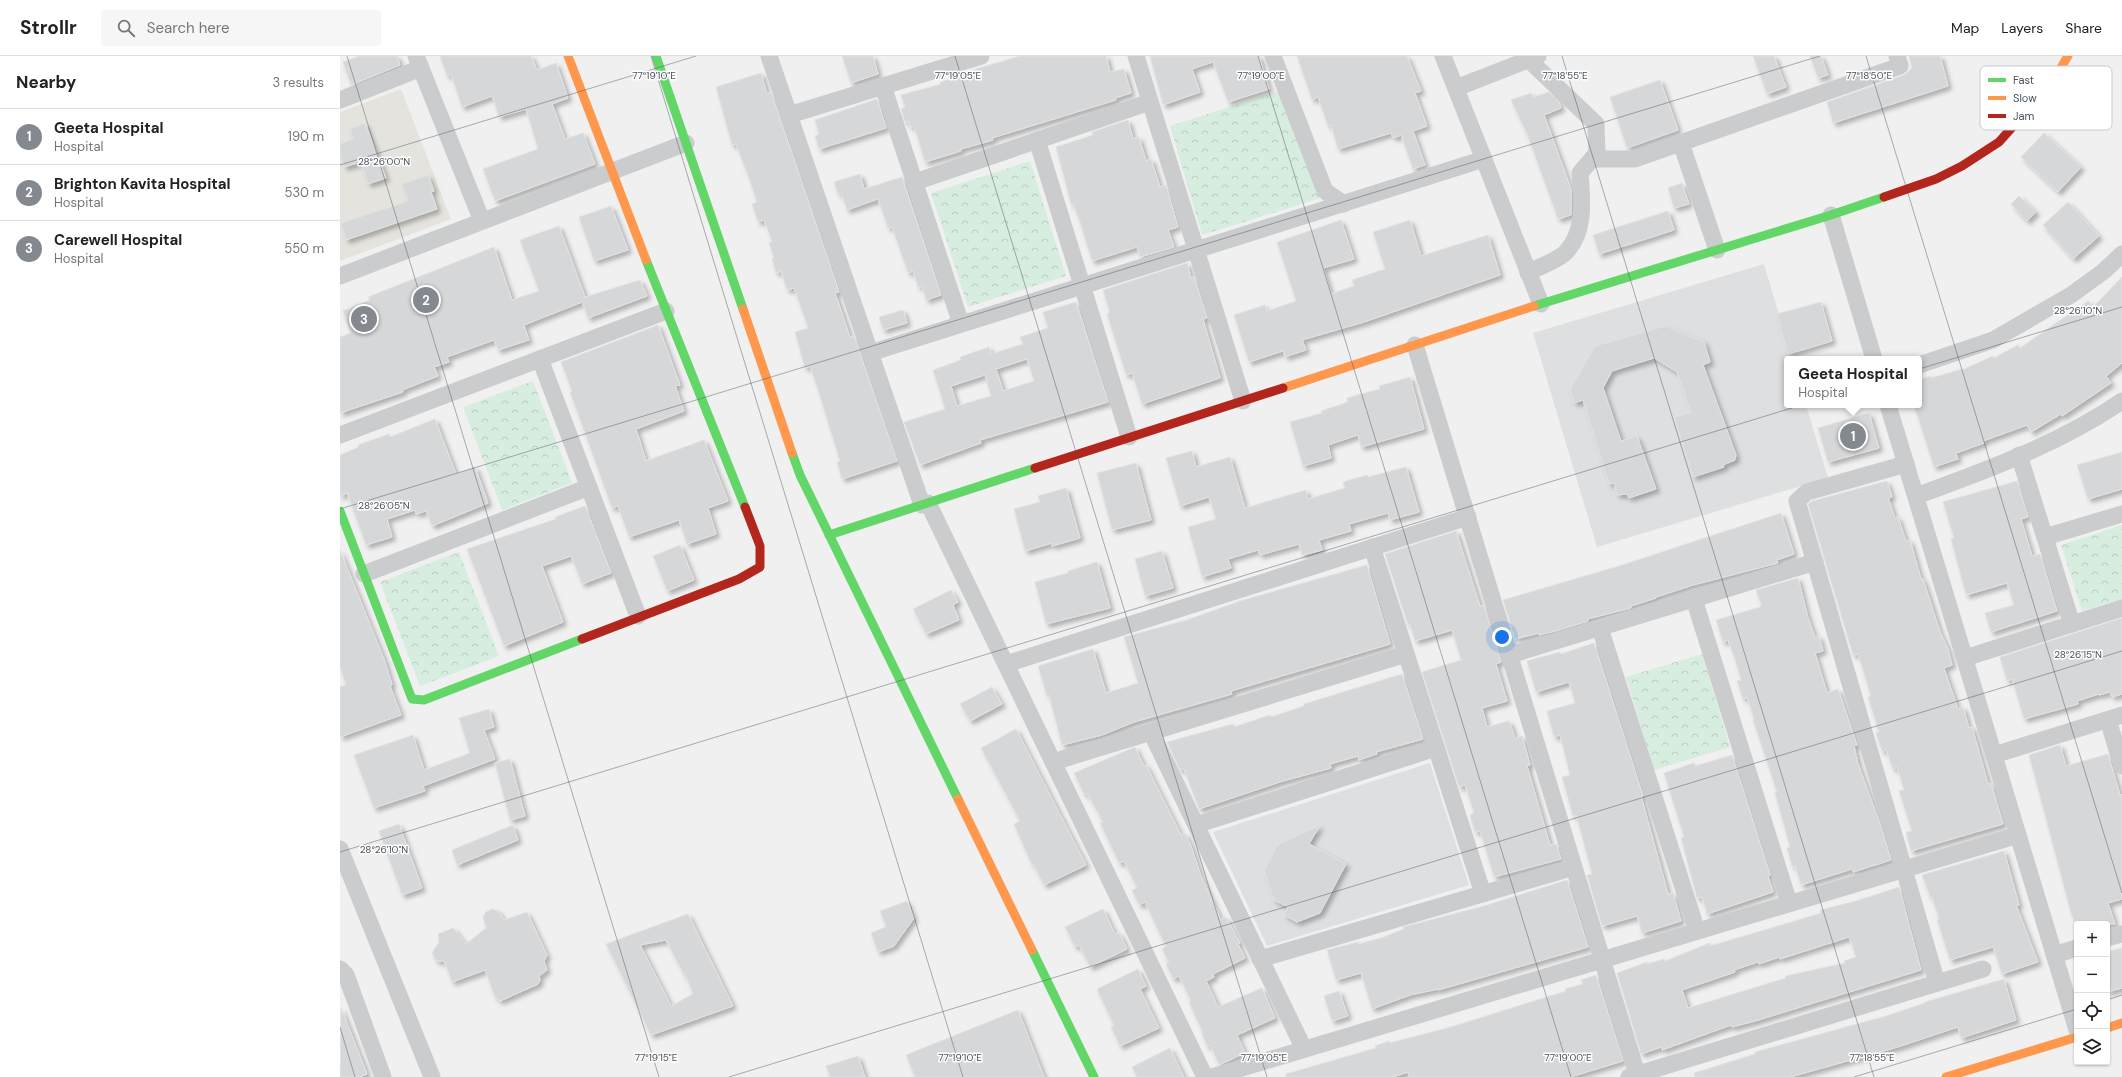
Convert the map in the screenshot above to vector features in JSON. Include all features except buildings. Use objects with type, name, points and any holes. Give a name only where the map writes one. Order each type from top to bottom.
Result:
[{"type":"street","points":[[340,511],[412,699],[417,700],[424,700],[638,616],[739,579],[760,567],[760,546],[611,172],[568,56]]},
{"type":"street","points":[[656,56],[800,475],[1094,1077]]},
{"type":"street","points":[[769,56],[870,353],[925,504],[1006,664],[1205,1077]]},
{"type":"street","points":[[789,115],[981,56]]},
{"type":"street","points":[[1136,56],[1243,401]]},
{"type":"street","points":[[1273,56],[1325,192],[1344,204]]},
{"type":"street","points":[[1443,56],[1541,304]]},
{"type":"street","points":[[1592,159],[1635,158],[1900,66],[1898,56]]},
{"type":"street","points":[[2062,66],[2068,56]]},
{"type":"street","points":[[1456,88],[1534,58],[1596,124],[1597,153],[1580,173],[1583,212],[1576,235],[1566,253],[1528,273]]},
{"type":"street","points":[[340,100],[418,62],[482,221]]},
{"type":"street","points":[[883,86],[961,324]]},
{"type":"street","points":[[915,182],[1150,102]]},
{"type":"street","points":[[829,535],[1541,304],[1831,215],[1936,179],[1962,166],[1999,142],[2010,130]]},
{"type":"street","points":[[1037,140],[1129,437]]},
{"type":"street","points":[[1681,142],[1717,250]]},
{"type":"street","points":[[340,276],[686,143]]},
{"type":"street","points":[[870,353],[1484,159]]},
{"type":"street","points":[[1831,215],[1873,356]]},
{"type":"street","points":[[1922,364],[1993,340],[2071,296],[2104,272],[2122,254]]},
{"type":"street","points":[[340,435],[666,311]]},
{"type":"street","points":[[1415,345],[1602,960],[1633,1076],[1983,969]]},
{"type":"street","points":[[540,359],[638,616]]},
{"type":"street","points":[[1916,496],[1975,474],[2092,422],[2122,401]]},
{"type":"street","points":[[1889,408],[2077,1029]]},
{"type":"street","points":[[2019,454],[2072,624]]},
{"type":"street","points":[[1906,464],[1807,492],[1797,502],[1937,983]]},
{"type":"street","points":[[364,574],[588,488]]},
{"type":"street","points":[[2045,537],[2122,514]]},
{"type":"street","points":[[1006,664],[1468,517]]},
{"type":"street","points":[[1372,547],[1483,894]]},
{"type":"street","points":[[1510,655],[1815,562]]},
{"type":"street","points":[[1694,599],[1789,903]]},
{"type":"street","points":[[1964,658],[2122,608]]},
{"type":"street","points":[[1600,628],[1697,931]]},
{"type":"street","points":[[1053,762],[1406,654]]},
{"type":"street","points":[[1994,756],[2115,717],[2122,766]]},
{"type":"street","points":[[1151,732],[1304,1049]]},
{"type":"street","points":[[1196,825],[1436,748]]},
{"type":"street","points":[[1212,1077],[2018,835]]},
{"type":"street","points":[[341,855],[432,1077]]},
{"type":"street","points":[[1260,959],[1574,867]]},
{"type":"street","points":[[2110,937],[2122,934]]},
{"type":"street","points":[[2054,955],[2074,949]]},
{"type":"street","points":[[340,969],[346,975],[383,1077]]},
{"type":"street","points":[[2110,1027],[2122,1023]]},
{"type":"street","points":[[1946,1077],[2074,1038]]},
{"type":"shaded area","points":[[401,89],[451,219],[340,261],[340,112]]},
{"type":"shaded area","points":[[1764,264],[1791,356],[1784,356],[1784,408],[1807,408],[1828,478],[1597,547],[1533,333]]},
{"type":"shaded area","points":[[1430,763],[1469,885],[1267,946],[1213,832]]},
{"type":"green space","points":[[1283,90],[1327,196],[1202,235],[1170,126]]},
{"type":"green space","points":[[1030,161],[1066,276],[968,307],[931,193]]},
{"type":"green space","points":[[533,381],[572,483],[502,510],[463,407]]},
{"type":"green space","points":[[2122,525],[2122,599],[2082,611],[2061,545]]},
{"type":"green space","points":[[459,552],[499,656],[420,686],[380,582]]},
{"type":"green space","points":[[1702,654],[1730,747],[1654,770],[1626,677]]},
{"type":"traffic: fast","points":[[656,56],[743,309]]},
{"type":"traffic: fast","points":[[1534,306],[1831,215],[1884,197]]},
{"type":"traffic: fast","points":[[646,260],[745,507]]},
{"type":"traffic: fast","points":[[792,453],[800,475],[958,799]]},
{"type":"traffic: fast","points":[[829,535],[1035,468]]},
{"type":"traffic: fast","points":[[340,511],[412,699],[424,700],[582,639]]},
{"type":"traffic: fast","points":[[1032,950],[1094,1077]]},
{"type":"traffic: slow","points":[[568,56],[646,260]]},
{"type":"traffic: slow","points":[[2062,66],[2068,56]]},
{"type":"traffic: slow","points":[[1283,388],[1534,306]]},
{"type":"traffic: slow","points":[[743,309],[792,453]]},
{"type":"traffic: slow","points":[[958,799],[1032,950]]},
{"type":"traffic: slow","points":[[2110,1027],[2122,1023]]},
{"type":"traffic: slow","points":[[1946,1077],[2074,1038]]},
{"type":"traffic: jam","points":[[1884,197],[1936,179],[1962,166],[1999,142],[2010,130]]},
{"type":"traffic: jam","points":[[1035,468],[1283,388]]},
{"type":"traffic: jam","points":[[582,639],[739,579],[760,567],[760,546],[745,507]]},
{"type":"place","name":"Brighton Kavita Hospital","points":[[426,300]]},
{"type":"place","name":"Carewell Hospital","points":[[364,319]]},
{"type":"place","name":"Geeta Hospital","points":[[1853,436]]}]
